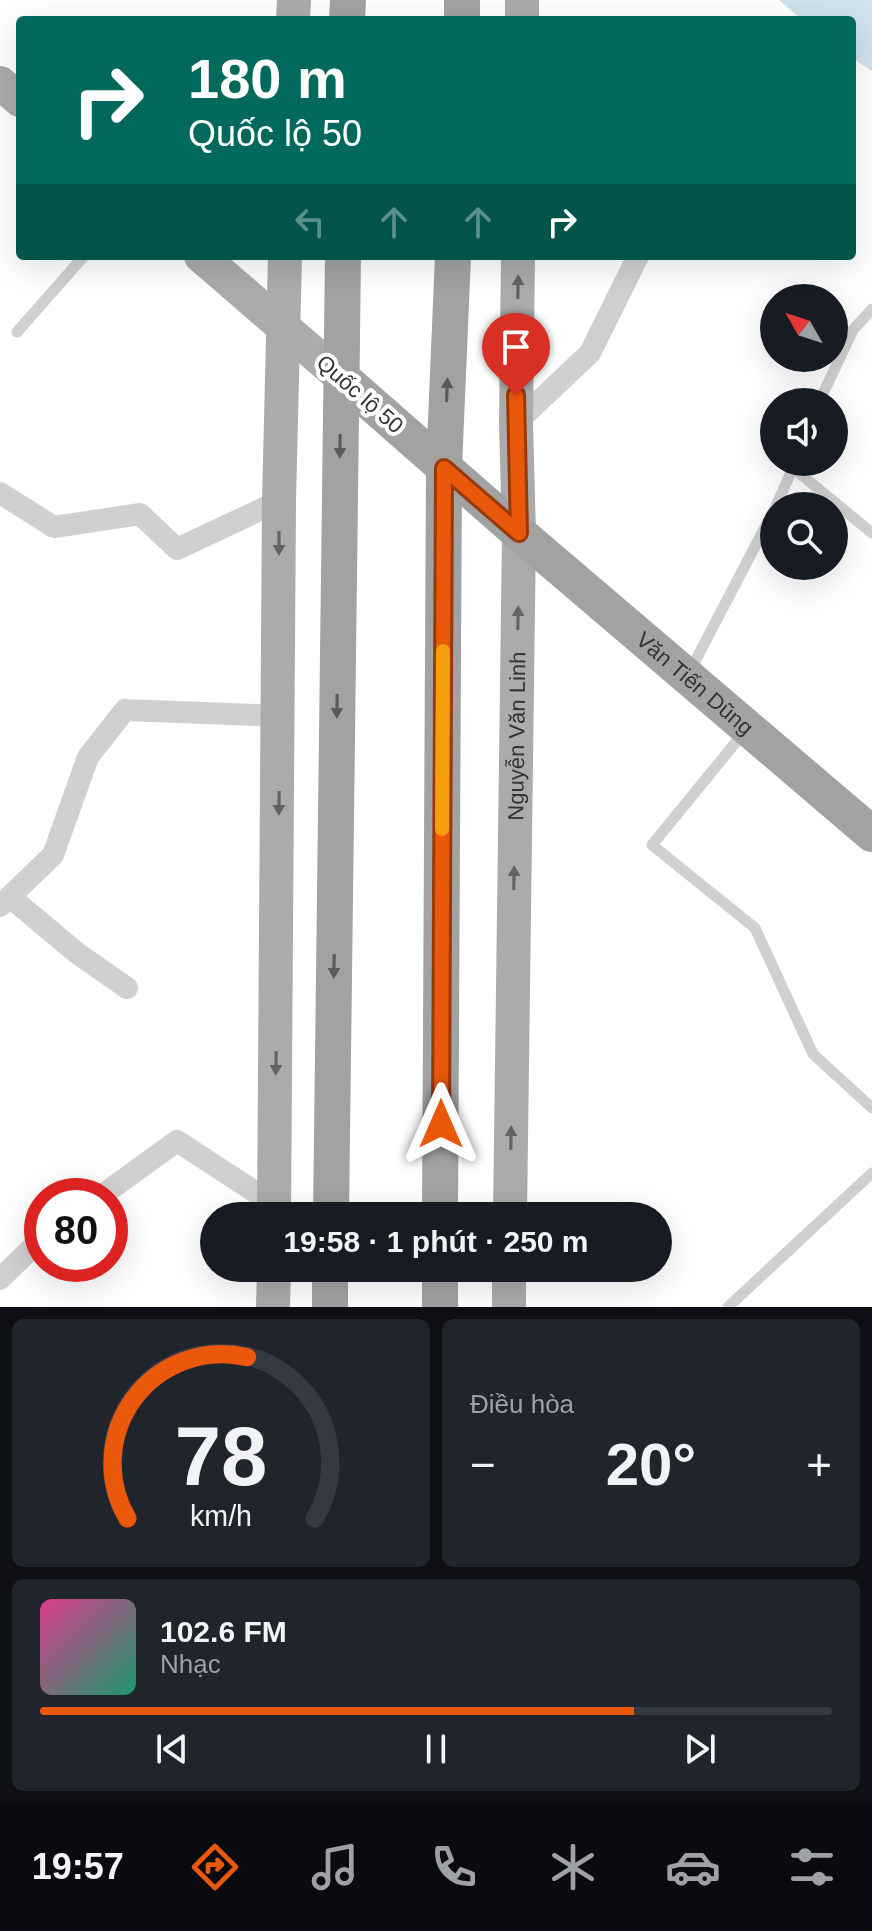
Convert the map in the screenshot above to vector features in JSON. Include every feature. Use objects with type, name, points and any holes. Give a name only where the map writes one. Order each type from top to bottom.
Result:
[{"type":"highway","points":[[331,1202],[343,260]]},
{"type":"highway","points":[[440,1202],[444,468],[453,260]]},
{"type":"highway","name":"Quốc lộ 50","points":[[341,377],[519,533]]},
{"type":"highway","name":"Văn Tiến Dũng","points":[[519,533],[872,834]]},
{"type":"highway","points":[[330,1282],[330,1307]]},
{"type":"highway","points":[[440,1282],[440,1307]]},
{"type":"main road","points":[[0,83],[16,97]]},
{"type":"main road","name":"Quốc lộ 50","points":[[206,260],[341,377]]},
{"type":"main road","points":[[274,1202],[280,716],[279,501],[285,260]]},
{"type":"main road","name":"Nguyễn Văn Linh","points":[[510,1202],[519,533],[516,423],[518,260]]},
{"type":"main road","points":[[273,1307],[274,1282]]},
{"type":"main road","points":[[509,1282],[509,1307]]},
{"type":"street","points":[[516,423],[590,353],[636,260]]},
{"type":"street","points":[[0,493],[54,527],[140,514],[177,549],[279,501]]},
{"type":"street","points":[[127,988],[5,901],[53,855],[88,757],[125,710],[280,716]]},
{"type":"street","points":[[126,1178],[177,1141],[263,1202]]},
{"type":"street","points":[[0,1279],[24,1256]]},
{"type":"lane","points":[[17,332],[80,260]]},
{"type":"lane","points":[[826,388],[853,330],[872,309]]},
{"type":"lane","points":[[807,476],[872,533]]},
{"type":"lane","points":[[687,677],[760,537]]},
{"type":"lane","points":[[748,728],[652,845],[755,928],[813,1054],[872,1108]]},
{"type":"lane","points":[[728,1307],[872,1173]]},
{"type":"water","points":[[779,0],[872,0],[872,71],[856,61],[856,16],[797,16]]},
{"type":"slow traffic","points":[[442,829],[443,651]]},
{"type":"route","points":[[441,1124],[444,468],[519,533],[516,395]]}]
